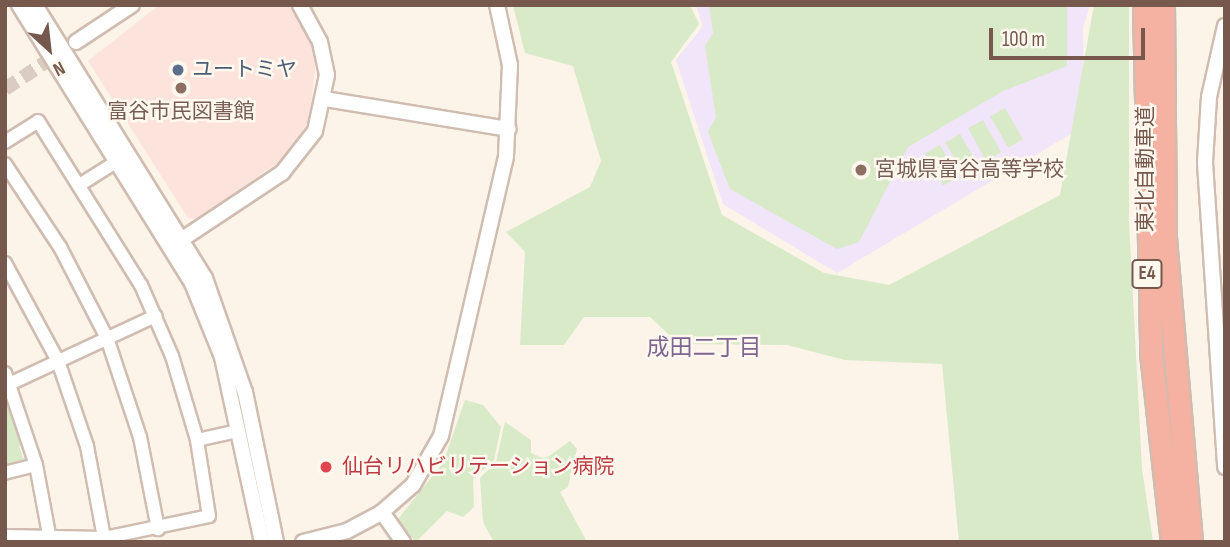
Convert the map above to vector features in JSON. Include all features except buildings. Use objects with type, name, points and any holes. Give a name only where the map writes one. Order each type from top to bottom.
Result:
[{"type":"highway","name":"東北自動車道","points":[[1144,5],[1151,353],[1172,542]]},
{"type":"highway","name":"東北自動車道","points":[[1163,5],[1164,238],[1184,489],[1193,542]]},
{"type":"street","points":[[19,5],[120,160],[208,318],[238,431],[262,542]]},
{"type":"street","points":[[35,5],[184,238],[236,362],[276,542]]},
{"type":"street","points":[[76,43],[132,5]]},
{"type":"street","points":[[184,238],[291,165],[315,131],[325,99],[324,58],[300,5]]},
{"type":"street","points":[[303,542],[347,531],[382,512],[413,485],[441,436],[509,129],[510,65],[497,5]]},
{"type":"street","points":[[1225,26],[1209,97],[1205,163],[1225,467]]},
{"type":"street","points":[[325,99],[509,129]]},
{"type":"street","points":[[5,142],[38,121],[81,184],[155,316],[197,440],[209,516],[158,529],[104,538],[50,540],[5,536]]},
{"type":"street","points":[[81,184],[120,160]]},
{"type":"street","points":[[5,164],[60,247],[107,338],[140,437],[158,529]]},
{"type":"street","points":[[5,263],[58,361],[87,446],[104,538]]},
{"type":"street","points":[[50,540],[36,465],[7,381],[58,361],[155,316]]},
{"type":"street","points":[[197,440],[238,431]]},
{"type":"street","points":[[5,473],[36,465]]},
{"type":"street","points":[[382,512],[403,542]]},
{"type":"shaded area","points":[[159,5],[290,5],[310,36],[316,62],[309,120],[286,157],[196,219],[188,218],[88,61]]},
{"type":"shaded area","name":"宮城県富谷高等学校","points":[[696,5],[1090,5],[1083,28],[1084,126],[837,273],[723,204],[676,60],[703,26]]},
{"type":"green space","points":[[513,5],[690,5],[699,24],[671,62],[722,215],[824,273],[889,285],[1060,195],[1094,5],[1129,5],[1129,222],[1142,469],[1153,542],[959,542],[942,364],[845,360],[787,345],[679,344],[650,317],[584,317],[564,345],[520,345],[525,252],[506,232],[590,187],[601,161],[573,66],[525,53]]},
{"type":"green space","name":"宮城県富谷高等学校","points":[[709,5],[1067,5],[1067,66],[1003,91],[908,147],[859,242],[837,249],[730,189],[708,132],[716,117],[705,46],[713,33]]},
{"type":"green space","points":[[1005,108],[1023,139],[1008,148],[990,116]]},
{"type":"green space","points":[[983,120],[1001,152],[986,161],[968,128]]},
{"type":"green space","points":[[960,134],[978,165],[963,174],[945,142]]},
{"type":"green space","points":[[940,145],[958,177],[943,186],[925,153]]},
{"type":"green space","points":[[5,397],[25,444],[19,446],[23,458],[29,457],[5,468]]},
{"type":"green space","points":[[465,400],[483,405],[501,427],[494,460],[473,479],[474,507],[463,517],[447,511],[416,542],[398,519],[443,463]]},
{"type":"green space","points":[[505,422],[531,440],[531,453],[545,459],[570,441],[577,449],[568,487],[560,492],[587,542],[494,542],[483,522],[480,478],[496,462]]},
{"type":"tunnel","points":[[5,89],[76,42]]},
{"type":"place","name":"ユートミヤ","points":[[178,70]]},
{"type":"place","name":"富谷市民図書館","points":[[181,88]]},
{"type":"place","name":"宮城県富谷高等学校","points":[[861,170]]},
{"type":"place","name":"仙台リハビリテーション病院","points":[[326,467]]},
{"type":"district","name":"成田二丁目","points":[[704,348]]}]
